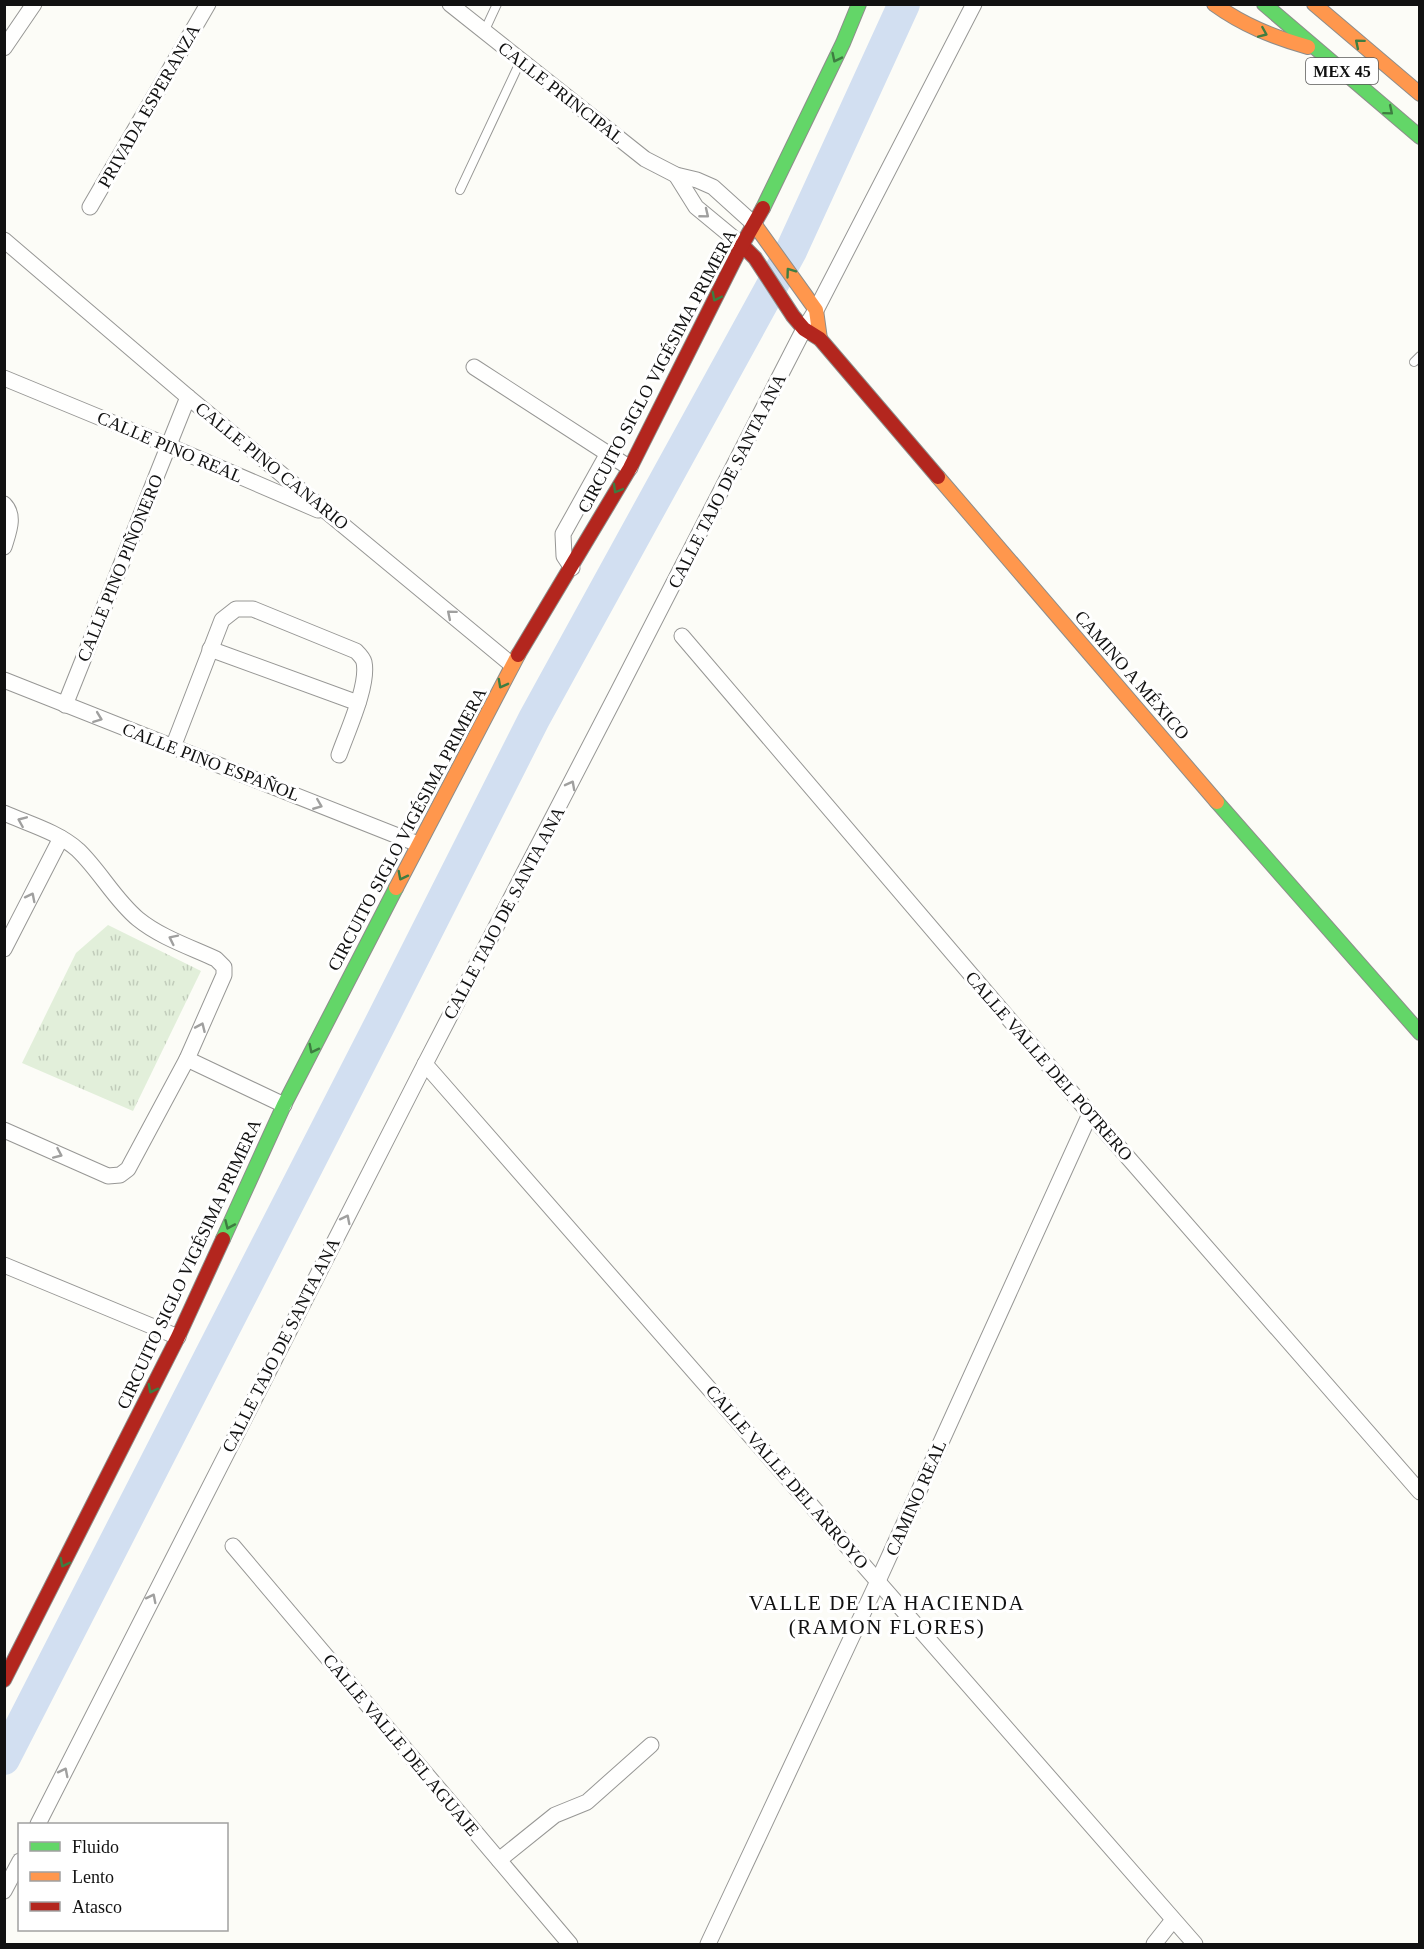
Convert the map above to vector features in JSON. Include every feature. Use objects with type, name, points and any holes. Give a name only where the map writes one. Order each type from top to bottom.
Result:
[{"type":"main road","name":"CIRCUITO SIGLO VIGÉSIMA PRIMERA","points":[[4,1680],[178,1337],[284,1105],[512,665],[630,468],[742,245],[755,225],[843,43],[859,4]]},
{"type":"main road","points":[[1214,4],[1233,18],[1264,35],[1317,50]]},
{"type":"main road","name":"MEX 45","points":[[1264,4],[1419,137]]},
{"type":"main road","name":"MEX 45","points":[[1314,4],[1419,94]]},
{"type":"main road","name":"CALLE PRINCIPAL","points":[[755,225],[814,306]]},
{"type":"main road","name":"CAMINO A MÉXICO","points":[[742,245],[755,258],[804,329],[820,339],[1268,861],[1419,1033]]},
{"type":"main road","points":[[814,306],[820,339]]},
{"type":"street","points":[[6,41],[34,4]]},
{"type":"street","name":"PRIVADA ESPERANZA","points":[[90,207],[208,4]]},
{"type":"street","name":"CALLE PRINCIPAL","points":[[450,4],[645,159],[676,175],[713,187],[755,225]]},
{"type":"street","name":"CALLE TAJO DE SANTA ANA","points":[[39,1823],[198,1506],[655,622],[814,306],[974,4]]},
{"type":"street","points":[[676,175],[696,207],[742,245]]},
{"type":"street","name":"CALLE PINO CANARIO","points":[[4,240],[188,397],[512,665]]},
{"type":"street","points":[[4,252],[34,265]]},
{"type":"street","points":[[474,367],[630,468]]},
{"type":"street","name":"CALLE PINO REAL","points":[[4,378],[334,517]]},
{"type":"street","name":"CALLE PINO PIÑONERO","points":[[65,705],[188,397]]},
{"type":"street","points":[[572,567],[564,556],[563,534],[608,455]]},
{"type":"street","points":[[4,504],[10,513],[11,520],[4,547]]},
{"type":"street","points":[[173,747],[222,620],[236,609],[253,609],[356,651],[364,661],[364,678],[358,703],[339,755]]},
{"type":"street","name":"CALLE VALLE DEL POTRERO","points":[[682,636],[1090,1114],[1419,1492]]},
{"type":"street","points":[[210,649],[358,703]]},
{"type":"street","name":"CALLE PINO ESPAÑOL","points":[[4,680],[418,844]]},
{"type":"street","points":[[4,813],[62,838],[78,851],[139,920],[216,959],[224,967],[224,975],[186,1059],[128,1169],[120,1174],[108,1176],[4,1130]]},
{"type":"street","points":[[4,949],[62,838]]},
{"type":"street","points":[[186,1059],[284,1105]]},
{"type":"street","name":"CALLE VALLE DEL ARROYO","points":[[425,1064],[1195,1944]]},
{"type":"street","name":"CAMINO REAL","points":[[708,1944],[878,1581],[1090,1114]]},
{"type":"street","points":[[4,1265],[178,1337]]},
{"type":"street","name":"CALLE VALLE DEL AGUAJE","points":[[233,1546],[570,1944]]},
{"type":"street","points":[[499,1860],[555,1815],[587,1802],[651,1745]]},
{"type":"street","points":[[4,1891],[18,1865]]},
{"type":"street","points":[[1154,1944],[1173,1920]]},
{"type":"lane","points":[[484,32],[497,4]]},
{"type":"lane","points":[[460,190],[521,60]]},
{"type":"green space","points":[[108,925],[201,971],[133,1111],[22,1063],[76,953]]},
{"type":"waterway","points":[[4,1759],[534,719],[791,251],[904,4]]},
{"type":"traffic: fast","points":[[763,208],[843,43],[859,4]]},
{"type":"traffic: fast","points":[[1264,4],[1420,137]]},
{"type":"traffic: fast","points":[[1217,802],[1420,1033]]},
{"type":"traffic: fast","points":[[223,1239],[284,1105],[396,888]]},
{"type":"traffic: slow","points":[[1214,4],[1259,30],[1308,47]]},
{"type":"traffic: slow","points":[[1314,4],[1420,94]]},
{"type":"traffic: slow","points":[[755,225],[816,310],[820,339]]},
{"type":"traffic: slow","points":[[938,477],[1217,802]]},
{"type":"traffic: slow","points":[[396,888],[518,655]]},
{"type":"traffic: jam","points":[[518,655],[630,468],[742,245],[763,208]]},
{"type":"traffic: jam","points":[[742,245],[755,258],[793,316],[804,329],[820,339],[938,477]]},
{"type":"traffic: jam","points":[[4,1680],[178,1337],[223,1239]]},
{"type":"district","name":"VALLE DE LA HACIENDA (RAMON FLORES)","points":[[887,1615]]}]
